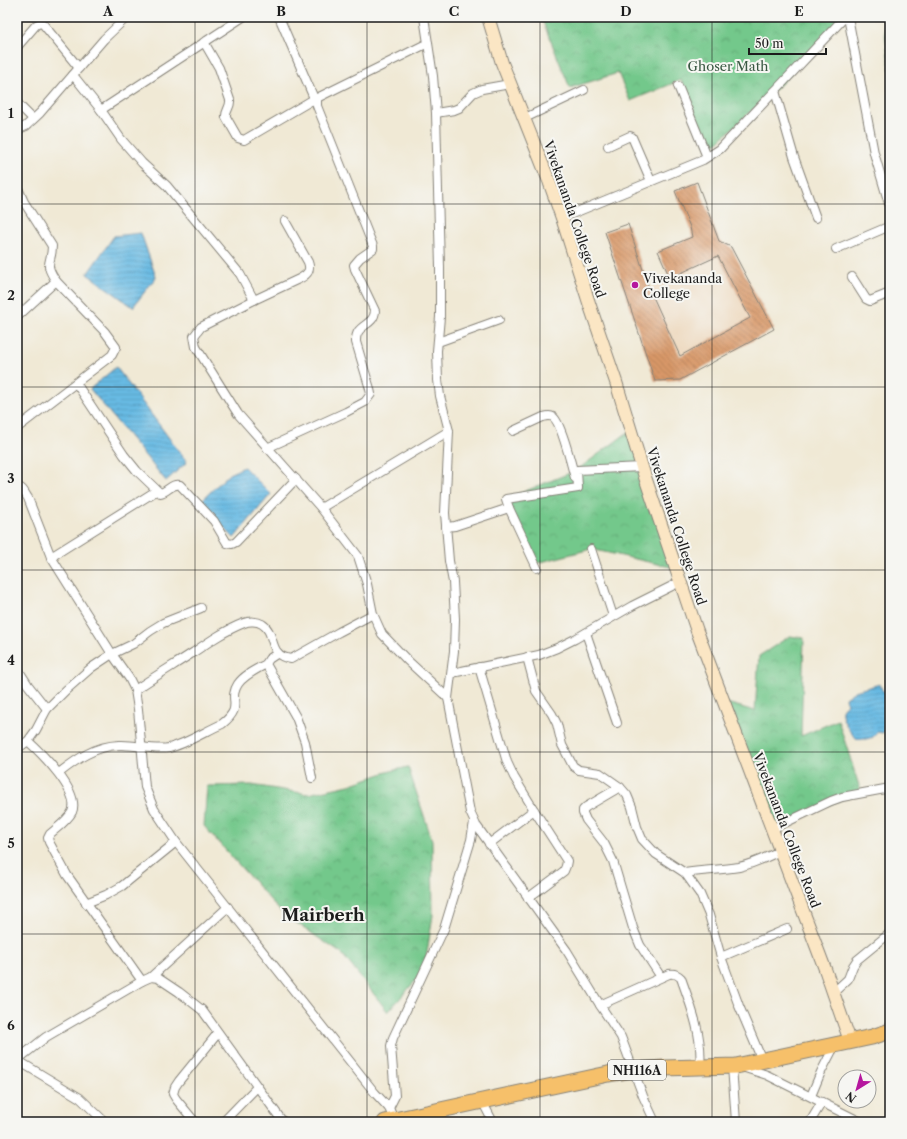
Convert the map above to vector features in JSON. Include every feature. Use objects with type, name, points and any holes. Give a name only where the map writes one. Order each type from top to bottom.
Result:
[{"type":"highway","name":"NH116A","points":[[389,1117],[482,1101],[634,1070],[734,1066],[872,1037],[890,1031]]},
{"type":"street","points":[[17,130],[26,126],[33,119],[104,40],[127,17]]},
{"type":"street","points":[[101,110],[243,17]]},
{"type":"street","points":[[268,448],[365,402],[371,394],[355,336],[358,330],[375,316],[375,311],[354,265],[360,258],[373,249],[373,246],[279,17]]},
{"type":"street","points":[[424,17],[433,76],[436,113],[440,267],[438,380],[440,396],[449,431],[446,527],[449,562],[453,582],[454,651],[448,698],[470,812],[474,822],[489,844],[567,951],[600,1005],[622,1037],[643,1096],[655,1122]]},
{"type":"street","name":"Vivekananda College Road","points":[[488,17],[502,63],[525,118],[562,218],[616,382],[642,467],[697,631],[834,992],[850,1041]]},
{"type":"street","points":[[562,218],[707,158],[720,149],[845,17]]},
{"type":"street","points":[[848,17],[874,153],[890,207]]},
{"type":"street","points":[[17,47],[36,25],[40,23],[43,24],[79,68]]},
{"type":"street","points":[[204,42],[219,68],[230,100],[226,117],[238,138],[244,140],[315,102],[320,96],[428,43]]},
{"type":"street","points":[[72,75],[101,110],[121,139],[142,163],[167,186],[240,274],[254,300]]},
{"type":"street","points":[[436,113],[459,108],[473,92],[510,84]]},
{"type":"street","points":[[678,86],[707,158]]},
{"type":"street","points":[[525,118],[584,90]]},
{"type":"street","points":[[775,91],[794,157],[816,218]]},
{"type":"street","points":[[17,103],[33,119]]},
{"type":"street","points":[[608,146],[630,136],[632,137],[651,181]]},
{"type":"street","points":[[17,186],[24,202],[52,246],[48,266],[51,274],[105,332],[116,347],[112,355],[17,428]]},
{"type":"street","points":[[285,221],[308,262],[310,267],[307,275],[201,327],[194,336],[196,346],[223,392],[238,414],[321,508],[358,556],[367,584],[373,614],[382,634],[407,660],[448,698]]},
{"type":"street","points":[[836,249],[890,226]]},
{"type":"street","points":[[852,277],[866,299],[870,301],[890,293]]},
{"type":"street","points":[[17,317],[56,281]]},
{"type":"street","points":[[438,342],[499,320]]},
{"type":"street","points":[[76,383],[124,455],[137,471],[156,491],[160,493],[172,485],[180,485],[214,521],[227,543],[232,544],[236,542],[296,479]]},
{"type":"street","points":[[513,431],[543,417],[553,417],[556,420],[562,436],[578,488]]},
{"type":"street","points":[[321,508],[449,431]]},
{"type":"street","points":[[578,488],[577,470],[642,467]]},
{"type":"street","points":[[17,487],[20,487],[28,498],[51,557],[112,654],[129,678],[135,690],[145,787],[154,809],[176,842],[375,1093],[389,1117]]},
{"type":"street","points":[[537,568],[506,499],[578,488]]},
{"type":"street","points":[[51,557],[156,491]]},
{"type":"street","points":[[446,527],[456,526],[509,508]]},
{"type":"street","points":[[591,549],[613,616]]},
{"type":"street","points":[[452,673],[539,655],[557,648],[586,633],[613,616],[680,582]]},
{"type":"street","points":[[17,749],[28,741],[47,709],[91,668],[112,654],[133,644],[162,623],[201,608]]},
{"type":"street","points":[[135,690],[228,630],[246,622],[256,622],[267,628],[275,650],[284,658],[291,659],[373,614]]},
{"type":"street","points":[[586,633],[617,723]]},
{"type":"street","points":[[59,773],[79,758],[95,750],[120,745],[158,749],[170,748],[222,724],[234,712],[234,694],[238,684],[252,672],[266,664],[269,659],[278,653]]},
{"type":"street","points":[[527,657],[536,691],[552,714],[562,745],[573,766],[579,770],[600,773],[620,787],[627,795],[642,839],[656,854],[685,873],[700,894],[709,915],[721,957],[739,1006],[762,1060]]},
{"type":"street","points":[[266,664],[296,717],[307,749],[312,778]]},
{"type":"street","points":[[478,667],[507,762],[514,777],[567,861],[564,871],[528,898]]},
{"type":"street","points":[[17,668],[47,709]]},
{"type":"street","points":[[28,741],[59,773],[74,804],[72,812],[50,834],[48,838],[49,842],[67,875],[142,981]]},
{"type":"street","points":[[620,787],[586,807],[583,810],[583,813],[586,820],[604,843],[613,861],[633,928],[643,951],[661,977]]},
{"type":"street","points":[[772,829],[842,797],[890,788]]},
{"type":"street","points":[[489,844],[534,810]]},
{"type":"street","points":[[389,1117],[395,1096],[391,1046],[392,1038],[444,929],[471,840],[474,822]]},
{"type":"street","points":[[86,903],[106,895],[122,886],[176,842]]},
{"type":"street","points":[[685,873],[738,867],[752,863],[780,851]]},
{"type":"street","points":[[151,978],[228,907]]},
{"type":"street","points":[[721,957],[787,928]]},
{"type":"street","points":[[834,992],[848,979],[857,960],[890,933]]},
{"type":"street","points":[[600,1005],[661,977],[673,973],[678,974],[681,978],[694,1017],[701,1057],[700,1067]]},
{"type":"street","points":[[106,1122],[80,1098],[17,1060],[46,1037],[142,981],[151,978],[158,978],[202,1010],[283,1122]]},
{"type":"street","points":[[195,1122],[173,1094],[179,1081],[218,1033]]},
{"type":"street","points":[[811,1096],[835,1045]]},
{"type":"street","points":[[736,1122],[734,1066],[758,1071],[861,1122]]},
{"type":"street","points":[[223,1122],[257,1087]]},
{"type":"street","points":[[482,1101],[493,1122]]},
{"type":"street","points":[[810,1122],[822,1102]]},
{"type":"shaded area","points":[[718,256],[750,318],[680,356],[649,288]]},
{"type":"green space","name":"Ghoser Math","points":[[541,17],[842,17],[784,81],[709,150],[681,80],[630,101],[618,73],[570,88]]},
{"type":"green space","points":[[883,17],[890,17],[890,70]]},
{"type":"green space","points":[[631,430],[675,568],[591,549],[537,563],[506,499],[577,470]]},
{"type":"green space","points":[[790,636],[804,638],[801,736],[838,720],[861,792],[773,826],[723,702],[755,711],[759,656]]},
{"type":"green space","points":[[408,767],[432,840],[433,915],[424,971],[388,1012],[342,954],[282,913],[204,826],[207,786],[252,785],[308,794],[349,785],[387,772]]},
{"type":"water","points":[[141,233],[156,277],[133,307],[87,274],[114,236]]},
{"type":"water","points":[[116,367],[187,462],[166,481],[90,389]]},
{"type":"water","points":[[244,467],[271,494],[234,538],[199,503],[229,474]]},
{"type":"water","points":[[880,684],[882,690],[885,692],[890,692],[890,728],[887,727],[883,733],[877,732],[869,739],[857,739],[849,730],[844,721],[842,710],[847,704],[845,698],[855,691]]},
{"type":"building","name":"Vivekananda College","points":[[697,182],[719,241],[731,247],[774,329],[680,380],[655,381],[605,232],[628,224],[649,288],[680,356],[750,318],[718,256],[670,278],[658,251],[692,237],[690,227],[675,191]]},
{"type":"place","name":"Vivekananda College","points":[[635,285]]},
{"type":"district","name":"Mairberh","points":[[323,915]]}]
